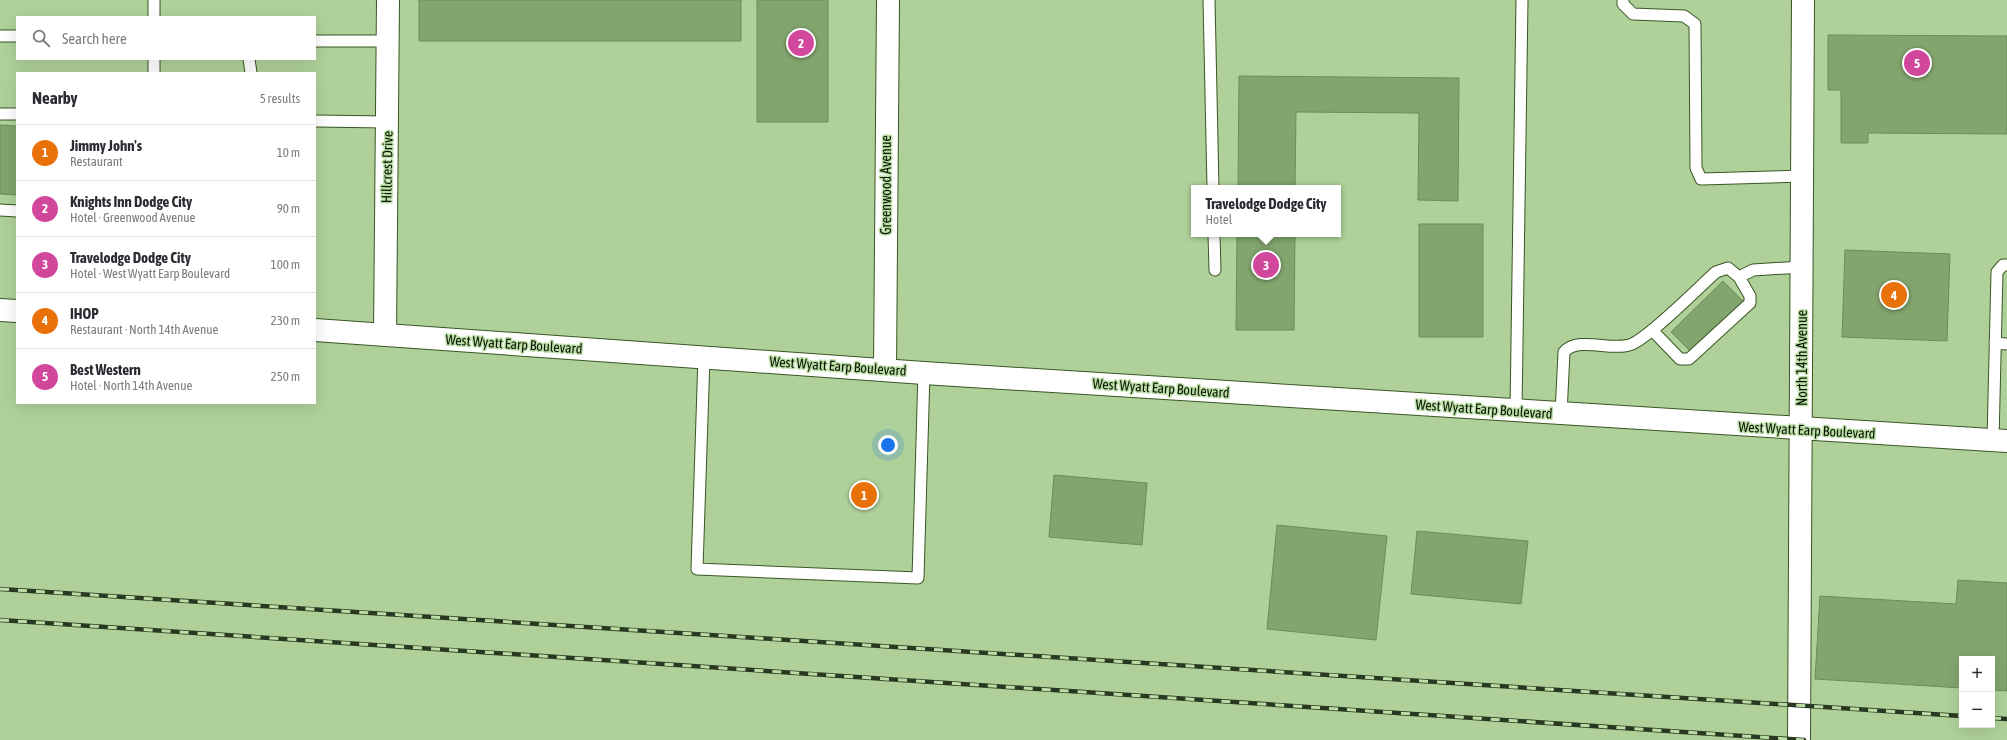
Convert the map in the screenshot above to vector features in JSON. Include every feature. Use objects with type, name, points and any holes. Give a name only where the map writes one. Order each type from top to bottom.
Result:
[{"type":"main road","name":"Hillcrest Drive","points":[[385,335],[388,0]]},
{"type":"main road","name":"Greenwood Avenue","points":[[885,370],[888,0]]},
{"type":"main road","name":"North 14th Avenue","points":[[1799,740],[1802,430],[1803,0]]},
{"type":"main road","points":[[0,310],[16,311]]},
{"type":"main road","name":"West Wyatt Earp Boulevard","points":[[316,330],[924,373],[1802,430],[2000,441]]},
{"type":"lane","points":[[154,0],[154,16]]},
{"type":"lane","points":[[1209,0],[1213,185]]},
{"type":"lane","points":[[1516,411],[1522,0]]},
{"type":"lane","points":[[1623,0],[1623,4],[1632,14],[1684,16],[1695,24],[1696,168],[1701,179],[1803,176]]},
{"type":"lane","points":[[0,36],[16,36]]},
{"type":"lane","points":[[316,41],[388,41]]},
{"type":"lane","points":[[154,60],[154,72]]},
{"type":"lane","points":[[249,60],[251,72]]},
{"type":"lane","points":[[0,114],[16,114]]},
{"type":"lane","points":[[316,121],[387,122]]},
{"type":"lane","points":[[0,210],[16,211]]},
{"type":"lane","points":[[1214,237],[1215,270]]},
{"type":"lane","points":[[2000,441],[1995,343],[1997,272],[2003,265],[2007,265]]},
{"type":"lane","points":[[1740,277],[1753,270],[1802,267]]},
{"type":"lane","points":[[1561,414],[1564,352],[1569,347],[1576,344],[1618,347],[1631,345],[1652,330],[1716,272],[1728,268],[1740,277],[1750,296],[1750,303],[1690,359],[1680,359],[1652,330]]},
{"type":"lane","points":[[1995,343],[2007,344]]},
{"type":"lane","points":[[704,357],[696,569],[918,578],[924,373]]},
{"type":"building","points":[[419,0],[741,0],[741,41],[419,41]]},
{"type":"building","points":[[757,0],[828,0],[828,122],[757,122]]},
{"type":"building","points":[[1828,35],[2007,36],[2007,134],[1868,133],[1868,143],[1841,143],[1841,90],[1828,90]]},
{"type":"building","points":[[1239,76],[1459,78],[1458,201],[1418,200],[1419,113],[1296,112],[1295,185],[1238,185]]},
{"type":"building","points":[[0,125],[16,126],[16,195],[0,194]]},
{"type":"building","points":[[1419,224],[1483,224],[1483,337],[1419,337]]},
{"type":"building","points":[[1237,237],[1295,237],[1294,330],[1236,330]]},
{"type":"building","points":[[1845,250],[1950,254],[1947,341],[1842,337]]},
{"type":"building","points":[[1723,281],[1746,304],[1694,355],[1671,332]]},
{"type":"building","points":[[1054,475],[1147,483],[1142,545],[1049,537]]},
{"type":"building","points":[[1277,525],[1387,536],[1376,640],[1267,629]]},
{"type":"building","points":[[1417,531],[1528,541],[1521,604],[1411,594]]},
{"type":"building","points":[[1958,580],[2007,583],[2007,691],[1995,690],[1995,656],[1959,656],[1959,688],[1815,679],[1820,596],[1956,604]]},
{"type":"railway","points":[[0,589],[1959,716]]},
{"type":"railway","points":[[0,620],[1804,740]]},
{"type":"railway","points":[[1995,718],[2007,719]]},
{"type":"place","name":"Knights Inn Dodge City","points":[[801,43]]},
{"type":"place","name":"Best Western","points":[[1917,63]]},
{"type":"place","name":"Travelodge Dodge City","points":[[1266,265]]},
{"type":"place","name":"IHOP","points":[[1894,295]]},
{"type":"place","name":"Jimmy John's","points":[[864,495]]}]
